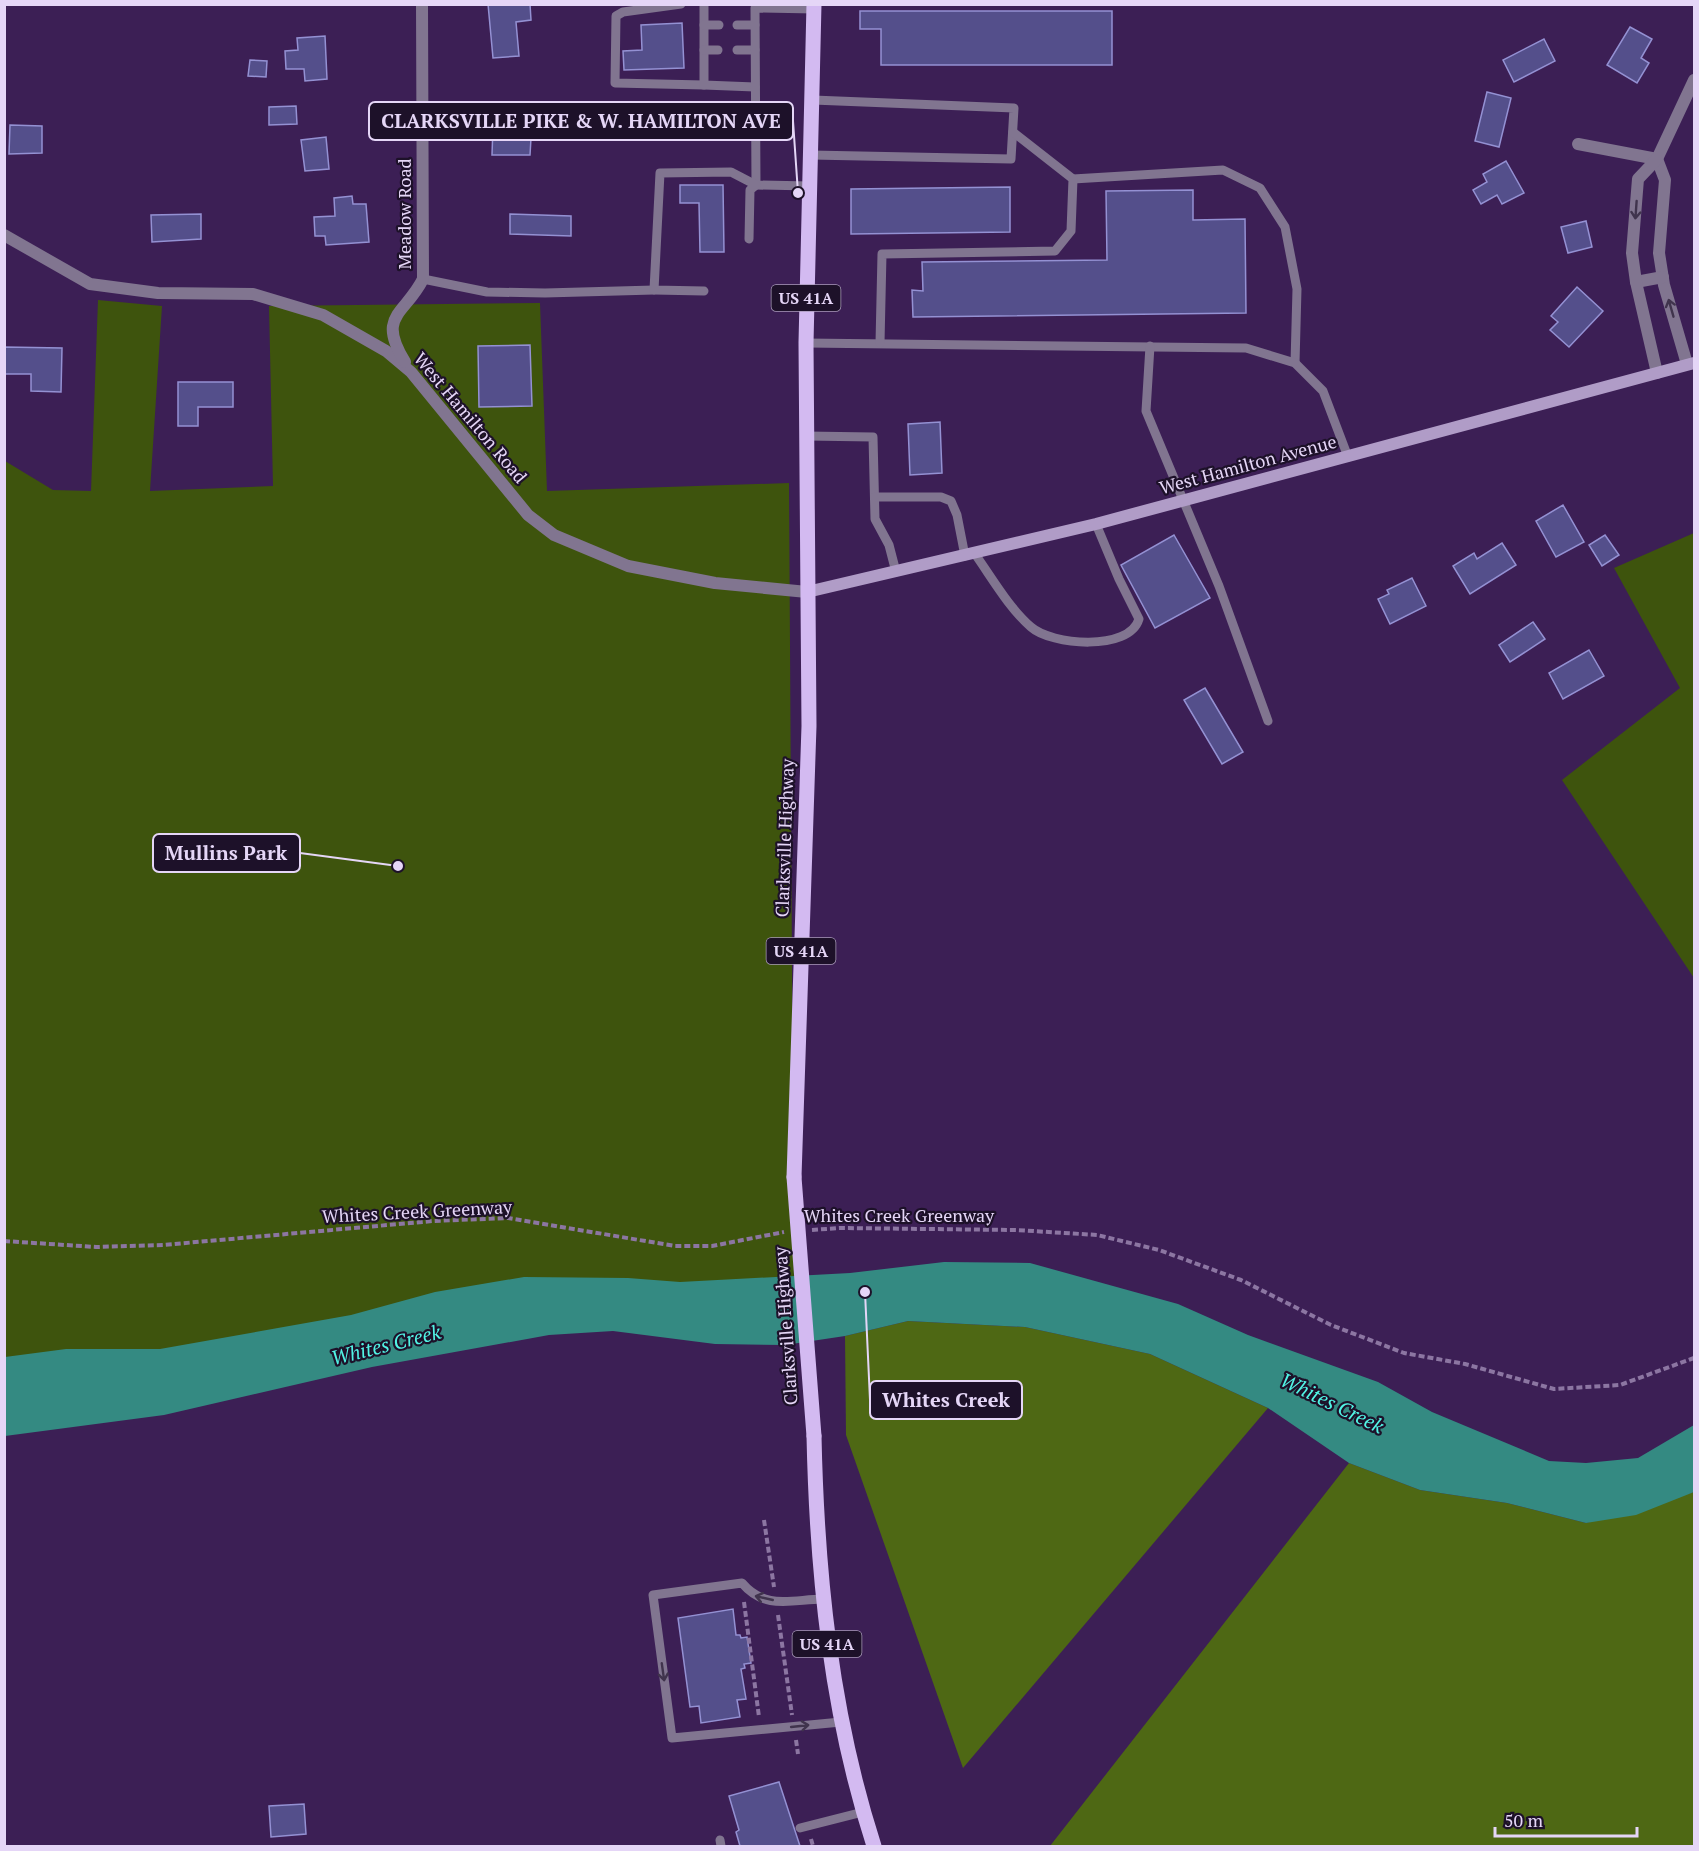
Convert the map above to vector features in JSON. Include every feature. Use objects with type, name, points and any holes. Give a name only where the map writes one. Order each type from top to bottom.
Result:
[{"type":"main road","name":"Clarksville Highway","points":[[814,7],[806,343],[808,726],[794,1177],[814,1436],[822,1599],[841,1722],[863,1812],[874,1846]]},
{"type":"street","name":"Meadow Road","points":[[411,372],[394,342],[393,325],[396,313],[416,294],[423,279],[422,4]]},
{"type":"street","points":[[1657,373],[1636,282],[1632,253],[1638,179],[1657,159],[1695,80]]},
{"type":"street","points":[[1578,144],[1657,159]]},
{"type":"street","points":[[1657,159],[1665,180],[1659,253],[1663,277],[1691,364]]},
{"type":"street","name":"West Hamilton Road","points":[[4,235],[90,284],[158,293],[253,294],[323,315],[386,351],[411,372],[528,515],[554,535],[628,566],[715,583],[807,592]]},
{"type":"street","points":[[1636,282],[1663,277]]},
{"type":"street","name":"West Hamilton Avenue","points":[[807,592],[1096,524],[1691,364]]},
{"type":"lane","points":[[681,4],[623,12],[616,16],[615,83],[755,87]]},
{"type":"lane","points":[[704,4],[704,85]]},
{"type":"lane","points":[[756,185],[755,25],[752,6],[814,7]]},
{"type":"lane","points":[[704,25],[719,25]]},
{"type":"lane","points":[[737,25],[755,25]]},
{"type":"lane","points":[[737,50],[755,50]]},
{"type":"lane","points":[[704,51],[718,51]]},
{"type":"lane","points":[[811,156],[1011,159],[1014,108],[813,100]]},
{"type":"lane","points":[[662,108],[756,109]]},
{"type":"lane","points":[[1013,132],[1073,179],[1223,170],[1260,188],[1285,227],[1298,289],[1295,363]]},
{"type":"lane","points":[[654,290],[660,173],[731,172],[756,185],[810,186]]},
{"type":"lane","points":[[880,344],[882,254],[1055,251],[1071,231],[1073,179]]},
{"type":"lane","points":[[749,238],[750,190],[756,185]]},
{"type":"lane","points":[[423,279],[487,292],[704,291]]},
{"type":"lane","points":[[806,343],[1246,348],[1295,363],[1323,391],[1348,457]]},
{"type":"lane","points":[[1150,346],[1146,411],[1220,586],[1268,721]]},
{"type":"lane","points":[[806,436],[873,437],[875,519],[889,545],[896,572]]},
{"type":"lane","points":[[874,497],[941,497],[951,501],[970,555],[1033,629],[1053,636],[1096,643],[1122,638],[1136,630],[1139,619],[1096,524]]},
{"type":"lane","points":[[822,1599],[760,1599],[742,1583],[653,1595],[672,1738],[841,1722]]},
{"type":"lane","points":[[800,1828],[863,1812]]},
{"type":"path","name":"Whites Creek Greenway","points":[[4,1240],[96,1247],[163,1245],[433,1221],[508,1218],[675,1246],[722,1244],[761,1239],[790,1230]]},
{"type":"path","name":"Whites Creek Greenway","points":[[801,1230],[839,1228],[1016,1230],[1097,1235],[1159,1250],[1241,1280],[1331,1325],[1404,1353],[1465,1364],[1554,1389],[1620,1385],[1695,1358]]},
{"type":"path","points":[[764,1520],[798,1754]]},
{"type":"path","points":[[742,1583],[761,1729]]},
{"type":"shaded area","points":[[98,300],[162,306],[150,491],[273,486],[269,306],[540,303],[547,491],[789,483],[794,1289],[5,1382],[5,461],[53,490],[91,491]]},
{"type":"shaded area","points":[[1694,533],[1694,978],[1562,780],[1680,688],[1614,568]]},
{"type":"green space","points":[[908,1321],[1025,1327],[1150,1354],[1268,1408],[963,1768],[846,1435],[845,1336]]},
{"type":"green space","points":[[1349,1463],[1420,1490],[1507,1503],[1586,1523],[1694,1492],[1694,1846],[1050,1846]]},
{"type":"water","points":[[944,1262],[1030,1263],[1178,1304],[1248,1335],[1378,1382],[1432,1412],[1549,1461],[1586,1463],[1638,1458],[1694,1425],[1694,1492],[1636,1515],[1586,1523],[1507,1503],[1420,1490],[1349,1463],[1268,1408],[1150,1354],[1025,1327],[908,1321],[845,1336],[785,1345],[715,1344],[613,1331],[549,1335],[372,1367],[164,1415],[5,1436],[5,1357],[66,1349],[160,1349],[351,1315],[435,1292],[524,1277],[628,1278],[680,1282],[850,1273]]},
{"type":"building","points":[[488,4],[530,4],[531,20],[516,22],[519,56],[493,58]]},
{"type":"building","points":[[860,11],[1112,11],[1112,65],[881,65],[881,29],[860,29]]},
{"type":"building","points":[[682,23],[684,68],[624,70],[623,51],[642,50],[641,25]]},
{"type":"building","points":[[1630,27],[1652,39],[1641,58],[1649,63],[1637,83],[1607,65]]},
{"type":"building","points":[[325,36],[327,79],[305,81],[304,69],[286,69],[285,51],[298,50],[297,38]]},
{"type":"building","points":[[1544,39],[1555,61],[1514,82],[1503,60]]},
{"type":"building","points":[[250,60],[267,61],[266,77],[248,76]]},
{"type":"building","points":[[1487,92],[1511,98],[1499,147],[1475,141]]},
{"type":"building","points":[[296,106],[297,124],[269,125],[269,107]]},
{"type":"building","points":[[10,125],[42,126],[42,153],[9,154]]},
{"type":"building","points":[[493,126],[525,127],[525,138],[531,138],[530,155],[492,155]]},
{"type":"building","points":[[326,137],[329,169],[305,171],[301,140]]},
{"type":"building","points":[[1506,161],[1524,193],[1502,204],[1497,195],[1481,204],[1473,190],[1487,182],[1483,174]]},
{"type":"building","points":[[680,185],[723,185],[724,252],[700,252],[699,203],[680,203]]},
{"type":"building","points":[[1010,187],[1010,232],[851,234],[851,189]]},
{"type":"building","points":[[1193,190],[1193,220],[1245,219],[1246,313],[913,317],[912,290],[923,291],[922,262],[1107,260],[1106,191]]},
{"type":"building","points":[[352,196],[353,204],[366,204],[369,242],[326,245],[325,236],[315,236],[314,217],[335,216],[334,198]]},
{"type":"building","points":[[201,214],[201,239],[152,242],[151,215]]},
{"type":"building","points":[[510,214],[571,216],[571,236],[510,234]]},
{"type":"building","points":[[1586,221],[1592,247],[1568,253],[1561,227]]},
{"type":"building","points":[[1577,287],[1603,311],[1569,347],[1550,330],[1558,322],[1551,316]]},
{"type":"building","points":[[530,345],[532,406],[479,407],[478,346]]},
{"type":"building","points":[[4,347],[62,348],[61,392],[31,391],[31,374],[4,374]]},
{"type":"building","points":[[178,382],[233,382],[233,407],[198,407],[198,426],[178,426]]},
{"type":"building","points":[[940,422],[942,473],[910,475],[908,424]]},
{"type":"building","points":[[1563,505],[1584,542],[1556,557],[1536,521]]},
{"type":"building","points":[[1174,535],[1210,598],[1155,628],[1121,565]]},
{"type":"building","points":[[1605,535],[1619,555],[1602,566],[1589,545]]},
{"type":"building","points":[[1502,543],[1516,565],[1470,594],[1453,566],[1474,553],[1477,559]]},
{"type":"building","points":[[1412,578],[1426,606],[1390,624],[1378,599],[1389,594],[1387,590]]},
{"type":"building","points":[[1533,622],[1545,639],[1510,662],[1499,645]]},
{"type":"building","points":[[1589,650],[1604,676],[1563,699],[1549,673]]},
{"type":"building","points":[[1205,688],[1243,752],[1222,764],[1184,700]]},
{"type":"building","points":[[733,1609],[736,1635],[740,1635],[741,1638],[747,1637],[751,1663],[744,1664],[745,1668],[741,1669],[746,1699],[737,1700],[740,1717],[701,1723],[699,1706],[690,1707],[678,1618]]},
{"type":"building","points":[[779,1782],[800,1846],[740,1846],[736,1832],[739,1830],[729,1796]]},
{"type":"building","points":[[304,1804],[306,1834],[271,1837],[269,1806]]},
{"type":"place","name":"CLARKSVILLE PIKE & W. HAMILTON AVE","points":[[798,193]]},
{"type":"place","name":"Mullins Park","points":[[398,866]]},
{"type":"place","name":"Whites Creek","points":[[865,1292]]}]
